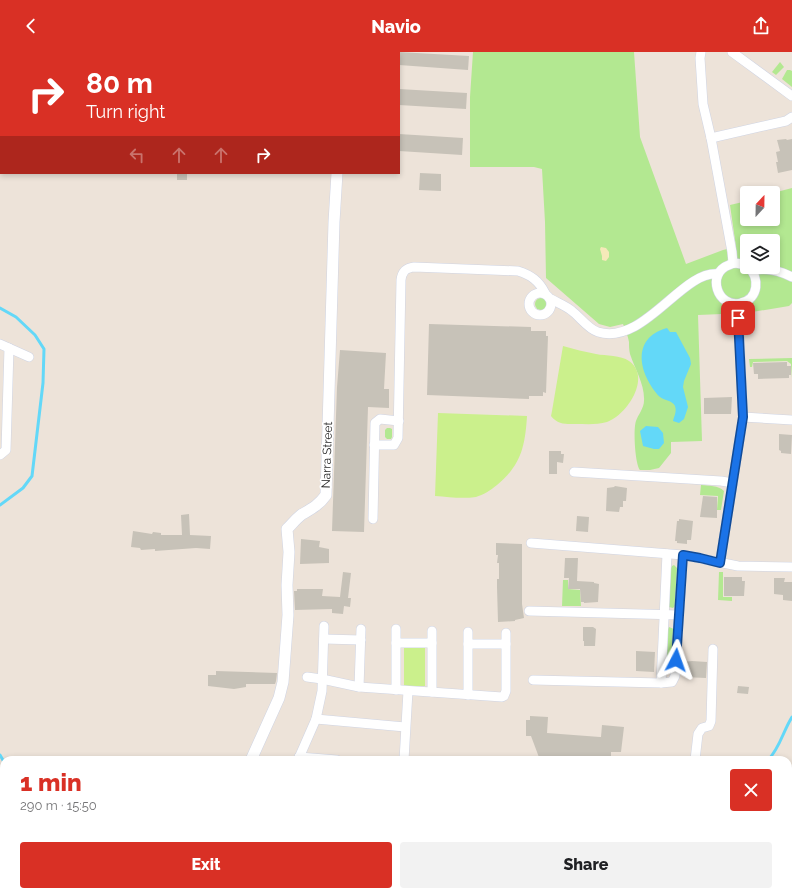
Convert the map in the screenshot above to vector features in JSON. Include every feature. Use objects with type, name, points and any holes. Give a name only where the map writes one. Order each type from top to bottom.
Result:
[{"type":"street","points":[[701,52],[701,91],[711,138],[733,264]]},
{"type":"street","points":[[732,52],[792,96]]},
{"type":"street","points":[[711,138],[786,121],[792,117]]},
{"type":"street","name":"Narra Street","points":[[253,756],[279,698],[284,682],[288,615],[287,585],[289,552],[287,528],[300,516],[321,502],[326,495],[334,222],[337,174]]},
{"type":"street","points":[[740,264],[726,266],[718,274],[716,283],[720,296],[731,303],[738,304],[750,298],[754,293],[756,286],[756,280],[752,274]]},
{"type":"street","points":[[374,445],[394,445],[398,438],[400,280],[404,270],[414,267],[518,271],[532,276],[541,285],[548,296],[573,311],[594,330],[608,334],[617,333],[636,326],[698,279],[709,274],[718,274]]},
{"type":"street","points":[[780,272],[792,277]]},
{"type":"street","points":[[720,563],[743,417],[738,304]]},
{"type":"street","points":[[0,344],[29,357]]},
{"type":"street","points":[[0,455],[6,450],[9,348]]},
{"type":"street","points":[[743,417],[792,420]]},
{"type":"street","points":[[373,519],[375,423],[380,419],[399,421]]},
{"type":"street","points":[[574,472],[733,483]]},
{"type":"street","points":[[531,543],[683,555],[738,566],[792,567]]},
{"type":"street","points":[[661,684],[667,554]]},
{"type":"street","points":[[533,680],[661,684],[672,682],[675,676],[683,555]]},
{"type":"street","points":[[529,611],[679,615]]},
{"type":"street","points":[[300,756],[316,719],[322,691],[324,626]]},
{"type":"street","points":[[359,687],[361,628]]},
{"type":"street","points":[[396,630],[396,690]]},
{"type":"street","points":[[432,631],[432,692]]},
{"type":"street","points":[[468,632],[468,695]]},
{"type":"street","points":[[307,677],[359,687],[502,698],[506,691],[506,633]]},
{"type":"street","points":[[324,640],[361,640]]},
{"type":"street","points":[[396,643],[432,642]]},
{"type":"street","points":[[468,644],[506,644]]},
{"type":"street","points":[[695,756],[698,734],[702,728],[708,726],[711,721],[713,649]]},
{"type":"street","points":[[404,756],[408,691]]},
{"type":"street","points":[[316,719],[405,727]]},
{"type":"green space","points":[[473,52],[634,52],[640,137],[686,264],[723,250],[736,247],[730,205],[740,203],[740,226],[780,226],[780,191],[792,188],[792,303],[789,306],[746,313],[698,315],[702,441],[671,442],[671,453],[659,468],[640,470],[635,446],[635,425],[643,406],[644,395],[630,354],[629,340],[623,324],[610,327],[599,324],[546,278],[542,169],[534,167],[470,167],[470,97]]},
{"type":"green space","points":[[780,62],[784,67],[776,75],[772,72]]},
{"type":"green space","points":[[787,70],[792,71],[792,87],[782,79]]},
{"type":"green space","points":[[541,298],[545,300],[547,304],[545,308],[541,310],[537,308],[535,304],[537,300]]},
{"type":"green space","points":[[563,346],[600,355],[626,359],[635,368],[638,376],[634,395],[629,404],[615,418],[599,424],[569,424],[556,421],[551,416]]},
{"type":"green space","points":[[792,358],[792,378],[791,364],[787,361],[753,362],[752,367],[750,367],[749,359]]},
{"type":"green space","points":[[438,413],[527,416],[525,437],[517,463],[505,478],[495,487],[479,496],[461,498],[435,496]]},
{"type":"green space","points":[[390,428],[392,429],[392,437],[391,439],[387,439],[385,437],[385,430]]},
{"type":"green space","points":[[701,485],[716,487],[724,491],[721,510],[717,510],[718,496],[700,495]]},
{"type":"green space","points":[[674,565],[677,568],[676,605],[673,608],[669,607],[671,568]]},
{"type":"green space","points":[[719,572],[723,572],[723,597],[732,597],[732,601],[718,600]]},
{"type":"green space","points":[[563,580],[568,580],[568,589],[580,590],[581,606],[562,606]]},
{"type":"green space","points":[[669,627],[674,629],[671,672],[668,673],[666,671]]},
{"type":"green space","points":[[404,646],[425,646],[425,686],[404,686]]},
{"type":"sand","points":[[601,247],[606,248],[609,252],[609,257],[606,261],[602,260]]},
{"type":"water","points":[[667,328],[670,332],[676,332],[690,358],[691,364],[683,387],[688,407],[684,419],[679,423],[673,421],[676,410],[674,404],[660,397],[647,378],[643,368],[643,348],[647,340],[655,333]]},
{"type":"water","points":[[646,426],[658,427],[663,433],[664,443],[659,449],[643,446],[640,431]]},
{"type":"building","points":[[400,52],[469,56],[468,70],[400,65]]},
{"type":"building","points":[[400,89],[467,93],[466,109],[400,105]]},
{"type":"building","points":[[400,134],[463,138],[462,155],[400,151]]},
{"type":"building","points":[[792,139],[792,170],[778,173],[776,152],[780,151],[777,140]]},
{"type":"building","points":[[420,173],[441,174],[441,191],[419,190]]},
{"type":"building","points":[[177,174],[187,174],[187,180],[177,180]]},
{"type":"building","points":[[429,324],[531,327],[531,331],[546,331],[546,336],[548,336],[546,393],[543,392],[543,396],[529,396],[529,399],[427,395]]},
{"type":"building","points":[[340,350],[386,353],[384,389],[389,389],[389,408],[368,407],[364,532],[332,531],[337,387]]},
{"type":"building","points":[[787,362],[787,366],[791,366],[791,375],[789,375],[789,378],[758,379],[758,374],[754,374],[753,363]]},
{"type":"building","points":[[732,397],[731,414],[704,414],[704,398]]},
{"type":"building","points":[[779,434],[792,435],[791,454],[781,453],[779,450]]},
{"type":"building","points":[[549,451],[561,451],[561,454],[564,454],[563,463],[557,462],[557,474],[549,474]]},
{"type":"building","points":[[615,486],[627,488],[626,501],[623,501],[623,507],[620,507],[619,512],[606,511],[607,488]]},
{"type":"building","points":[[703,496],[717,497],[717,518],[700,517]]},
{"type":"building","points":[[189,514],[190,535],[211,536],[210,549],[196,548],[155,551],[155,549],[141,550],[140,548],[131,547],[133,531],[152,534],[153,532],[161,533],[161,535],[182,535],[181,515]]},
{"type":"building","points":[[577,516],[589,517],[588,532],[576,531]]},
{"type":"building","points":[[679,519],[693,521],[691,540],[687,540],[687,544],[677,543],[677,541],[675,541],[677,521],[679,521]]},
{"type":"building","points":[[301,539],[320,541],[319,547],[329,549],[329,563],[300,564]]},
{"type":"building","points":[[496,543],[522,544],[522,604],[524,618],[515,621],[498,622],[497,579],[499,579],[499,563],[497,563],[498,555],[496,555]]},
{"type":"building","points":[[565,558],[578,558],[577,581],[594,582],[599,584],[598,602],[581,602],[580,589],[568,589],[569,578],[564,578]]},
{"type":"building","points":[[343,572],[351,573],[348,598],[351,598],[350,607],[344,606],[343,614],[332,613],[332,609],[295,610],[294,591],[297,591],[297,589],[323,589],[322,596],[340,597]]},
{"type":"building","points":[[724,577],[742,577],[742,581],[745,581],[744,596],[724,596]]},
{"type":"building","points":[[774,578],[785,578],[784,582],[792,582],[792,601],[783,600],[783,595],[774,594]]},
{"type":"building","points":[[583,627],[593,627],[596,629],[595,646],[584,646]]},
{"type":"building","points":[[636,651],[655,652],[654,672],[636,671]]},
{"type":"building","points":[[683,662],[707,662],[706,678],[684,677]]},
{"type":"building","points":[[216,671],[277,673],[275,684],[246,684],[246,687],[234,689],[208,686],[208,675],[216,675]]},
{"type":"building","points":[[738,686],[749,687],[748,694],[737,693]]},
{"type":"building","points":[[530,716],[548,717],[547,733],[601,737],[602,725],[624,727],[621,752],[611,752],[611,756],[538,756],[531,736],[526,736],[526,720],[530,720]]},
{"type":"waterway","points":[[0,308],[16,317],[35,335],[44,349],[43,383],[32,476],[23,488],[0,505]]},
{"type":"waterway","points":[[771,756],[776,750],[792,717]]},
{"type":"route","points":[[676,660],[683,555],[720,563],[720,554],[743,417],[738,318]]}]
